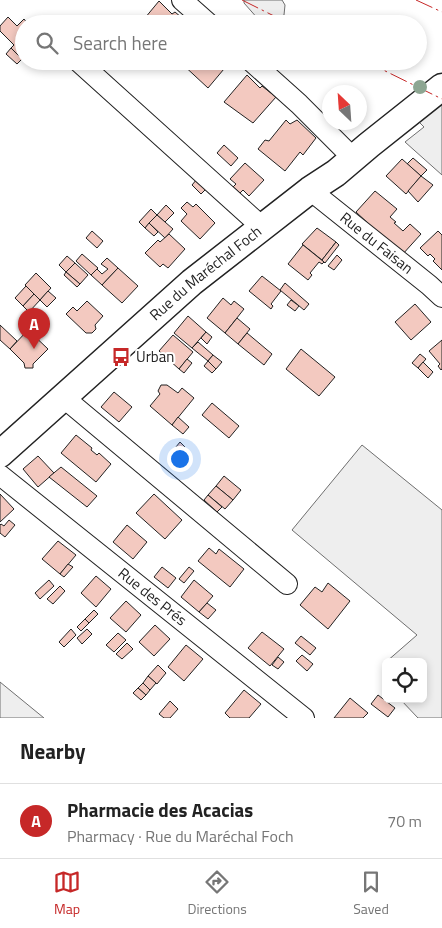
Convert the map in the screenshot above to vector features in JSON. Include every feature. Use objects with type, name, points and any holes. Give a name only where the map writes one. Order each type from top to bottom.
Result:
[{"type":"main road","name":"Rue du Maréchal Foch","points":[[0,454],[192,282],[310,190],[336,173],[442,87]]},
{"type":"street","points":[[182,0],[199,15]]},
{"type":"street","points":[[88,70],[262,227]]},
{"type":"street","points":[[261,70],[299,104],[353,158]]},
{"type":"street","name":"Rue du Faisan","points":[[310,190],[442,297]]},
{"type":"street","points":[[64,397],[286,584]]},
{"type":"street","name":"Rue des Prés","points":[[0,475],[304,718]]},
{"type":"shaded area","points":[[244,0],[282,0],[285,5],[284,15],[255,15],[244,3]]},
{"type":"shaded area","points":[[442,100],[442,175],[405,142],[424,127],[417,120]]},
{"type":"shaded area","points":[[362,445],[442,510],[442,718],[418,718],[404,703],[427,703],[427,658],[391,658],[417,635],[292,530]]},
{"type":"shaded area","points":[[0,682],[44,718],[0,718]]},
{"type":"building","points":[[159,1],[172,14],[175,12],[179,15],[147,15]]},
{"type":"building","points":[[8,17],[15,24],[15,52],[11,48],[14,45],[0,31],[0,26]]},
{"type":"building","points":[[11,48],[15,52],[15,62],[6,54]]},
{"type":"building","points":[[189,70],[223,70],[208,88]]},
{"type":"building","points":[[247,75],[260,88],[262,86],[276,97],[253,123],[224,102]]},
{"type":"building","points":[[286,120],[290,124],[297,120],[316,138],[303,155],[300,152],[285,171],[258,149],[265,140],[269,141]]},
{"type":"building","points":[[224,145],[238,158],[231,166],[217,153]]},
{"type":"building","points":[[413,158],[427,170],[421,176],[407,164]]},
{"type":"building","points":[[402,159],[421,176],[406,194],[386,176]]},
{"type":"building","points":[[245,163],[264,180],[249,196],[243,190],[240,193],[233,187],[236,184],[230,179]]},
{"type":"building","points":[[421,176],[433,185],[418,202],[408,191]]},
{"type":"building","points":[[197,179],[207,188],[201,194],[192,185]]},
{"type":"building","points":[[375,191],[397,209],[390,217],[396,222],[394,223],[403,231],[410,224],[421,234],[402,255],[356,212]]},
{"type":"building","points":[[187,202],[193,207],[196,204],[215,223],[200,239],[181,221],[187,214],[181,208]]},
{"type":"building","points":[[166,205],[174,213],[165,222],[157,215]]},
{"type":"building","points":[[151,209],[157,215],[145,228],[139,222]]},
{"type":"building","points":[[157,215],[173,229],[165,238],[149,223]]},
{"type":"building","points":[[149,223],[158,232],[154,236],[145,228]]},
{"type":"building","points":[[317,228],[336,242],[322,260],[302,244]]},
{"type":"building","points":[[92,231],[103,241],[97,248],[86,238]]},
{"type":"building","points":[[438,231],[442,235],[442,270],[433,261],[435,259],[430,254],[428,256],[420,248]]},
{"type":"building","points":[[169,234],[185,249],[168,268],[163,264],[160,267],[145,253],[158,240],[160,242]]},
{"type":"building","points":[[336,242],[339,245],[325,263],[322,260]]},
{"type":"building","points":[[303,245],[324,262],[322,264],[319,262],[310,273],[312,275],[308,280],[288,264]]},
{"type":"building","points":[[82,254],[98,268],[91,275],[76,261]]},
{"type":"building","points":[[337,255],[342,260],[334,270],[328,266]]},
{"type":"building","points":[[67,256],[75,263],[66,272],[59,265]]},
{"type":"building","points":[[107,258],[118,268],[102,285],[91,275],[97,269],[102,274],[108,269],[101,264]]},
{"type":"building","points":[[75,263],[88,275],[80,284],[66,272]]},
{"type":"building","points":[[118,268],[138,286],[122,303],[102,285]]},
{"type":"building","points":[[66,272],[80,284],[77,287],[64,275]]},
{"type":"building","points":[[36,273],[51,288],[40,300],[25,285]]},
{"type":"building","points":[[262,276],[281,291],[271,304],[273,306],[271,309],[249,291]]},
{"type":"building","points":[[285,283],[309,304],[304,310],[280,290]]},
{"type":"building","points":[[26,286],[34,294],[23,306],[15,298]]},
{"type":"building","points":[[48,291],[56,298],[47,307],[40,300]]},
{"type":"building","points":[[34,294],[40,300],[29,312],[23,306]]},
{"type":"building","points":[[223,298],[231,305],[234,301],[244,309],[225,333],[207,318]]},
{"type":"building","points":[[291,300],[299,306],[295,311],[287,305]]},
{"type":"building","points":[[87,301],[103,316],[95,325],[96,329],[92,333],[86,333],[66,314],[73,307],[77,311]]},
{"type":"building","points":[[415,304],[431,322],[411,340],[395,322]]},
{"type":"building","points":[[188,316],[206,332],[192,348],[174,333]]},
{"type":"building","points":[[237,318],[250,329],[238,344],[225,333]]},
{"type":"building","points":[[0,325],[17,341],[10,349],[0,340]]},
{"type":"building","points":[[28,330],[48,349],[33,364],[33,368],[25,368],[24,363],[10,349]]},
{"type":"building","points":[[206,332],[212,337],[207,344],[201,338]]},
{"type":"building","points":[[247,333],[272,354],[264,365],[238,344]]},
{"type":"building","points":[[173,335],[193,352],[179,369],[159,351]]},
{"type":"building","points":[[442,340],[441,370],[438,366],[440,364],[429,351]]},
{"type":"building","points":[[198,342],[213,355],[208,361],[192,348]]},
{"type":"building","points":[[301,349],[335,377],[319,396],[286,369]]},
{"type":"building","points":[[420,354],[426,359],[418,368],[412,363]]},
{"type":"building","points":[[213,355],[222,362],[216,369],[208,361]]},
{"type":"building","points":[[187,359],[192,363],[184,373],[179,369]]},
{"type":"building","points":[[208,361],[216,369],[212,373],[204,366]]},
{"type":"building","points":[[423,362],[433,372],[428,378],[418,368]]},
{"type":"building","points":[[161,385],[167,385],[178,393],[182,388],[194,398],[172,425],[150,406],[160,394],[158,391]]},
{"type":"building","points":[[114,392],[132,407],[119,422],[101,407]]},
{"type":"building","points":[[212,403],[239,426],[229,438],[202,415]]},
{"type":"building","points":[[178,417],[189,427],[183,434],[172,425]]},
{"type":"building","points":[[76,435],[92,448],[91,450],[97,455],[99,453],[111,464],[96,482],[61,453]]},
{"type":"building","points":[[180,442],[185,447],[176,457],[171,453]]},
{"type":"building","points":[[38,456],[54,473],[38,487],[23,469]]},
{"type":"building","points":[[61,467],[97,496],[87,507],[49,477]]},
{"type":"building","points":[[224,476],[241,490],[233,500],[216,486]]},
{"type":"building","points":[[216,486],[233,500],[225,509],[208,495]]},
{"type":"building","points":[[0,494],[14,509],[0,522]]},
{"type":"building","points":[[154,494],[182,520],[165,539],[136,513]]},
{"type":"building","points":[[208,495],[222,507],[217,512],[204,500]]},
{"type":"building","points":[[9,520],[15,525],[5,537],[0,533],[0,525],[4,526]]},
{"type":"building","points":[[127,525],[147,542],[133,559],[113,542]]},
{"type":"building","points":[[58,541],[76,555],[60,574],[42,559]]},
{"type":"building","points":[[209,548],[216,554],[219,549],[244,569],[230,587],[198,561]]},
{"type":"building","points":[[68,564],[73,567],[64,577],[60,574]]},
{"type":"building","points":[[162,567],[176,578],[168,588],[154,577]]},
{"type":"building","points":[[189,567],[194,571],[184,583],[179,579]]},
{"type":"building","points":[[96,576],[111,589],[96,607],[81,593]]},
{"type":"building","points":[[49,580],[54,586],[40,599],[35,593]]},
{"type":"building","points":[[194,580],[213,596],[199,612],[181,597]]},
{"type":"building","points":[[328,583],[350,601],[328,629],[300,605],[315,587],[322,592]]},
{"type":"building","points":[[60,586],[65,591],[53,604],[47,599]]},
{"type":"building","points":[[126,601],[141,615],[126,632],[110,618]]},
{"type":"building","points":[[207,603],[216,610],[208,619],[199,612]]},
{"type":"building","points":[[94,610],[98,614],[89,623],[85,619]]},
{"type":"building","points":[[85,619],[89,623],[81,631],[77,627]]},
{"type":"building","points":[[155,625],[170,639],[154,656],[139,642]]},
{"type":"building","points":[[71,629],[76,635],[64,647],[59,642]]},
{"type":"building","points":[[87,629],[92,634],[82,644],[77,638]]},
{"type":"building","points":[[262,632],[284,649],[270,666],[248,648]]},
{"type":"building","points":[[118,633],[126,640],[114,652],[106,645]]},
{"type":"building","points":[[301,636],[316,648],[310,655],[295,643]]},
{"type":"building","points":[[127,643],[133,649],[122,659],[116,654]]},
{"type":"building","points":[[186,645],[203,659],[184,681],[168,667]]},
{"type":"building","points":[[302,655],[313,664],[307,671],[296,661]]},
{"type":"building","points":[[278,657],[284,662],[278,669],[272,665]]},
{"type":"building","points":[[158,665],[166,673],[157,684],[148,676]]},
{"type":"building","points":[[148,676],[156,683],[150,690],[143,683]]},
{"type":"building","points":[[143,683],[150,690],[146,695],[138,688]]},
{"type":"building","points":[[138,688],[146,695],[141,700],[133,693]]},
{"type":"building","points":[[244,690],[261,704],[249,718],[230,718],[225,713]]},
{"type":"building","points":[[378,695],[382,698],[382,703],[388,703],[395,708],[388,717],[371,704]]},
{"type":"building","points":[[350,698],[368,713],[363,718],[334,718]]},
{"type":"building","points":[[170,701],[178,709],[170,718],[164,718],[159,714]]},
{"type":"power","points":[[242,0],[272,15]]},
{"type":"power","points":[[416,0],[442,12]]},
{"type":"power","points":[[383,70],[442,99]]},
{"type":"place","name":"Pharmacie des Acacias","points":[[34,349]]},
{"type":"place","name":"Urban","points":[[121,357]]}]
